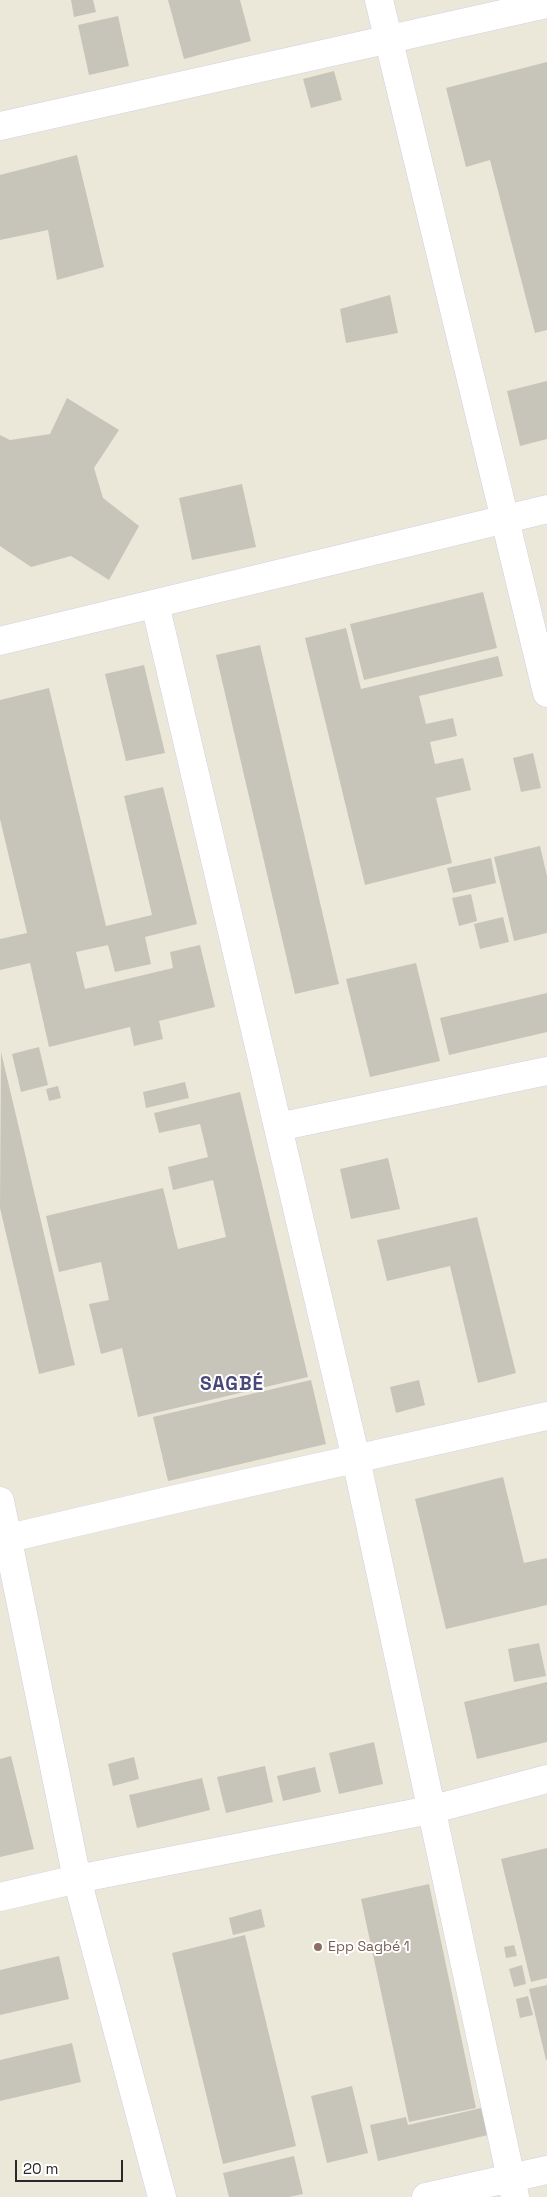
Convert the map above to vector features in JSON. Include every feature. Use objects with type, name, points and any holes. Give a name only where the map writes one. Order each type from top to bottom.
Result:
[{"type":"street","points":[[379,0],[547,692]]},
{"type":"street","points":[[0,126],[547,4]]},
{"type":"street","points":[[0,640],[547,509]]},
{"type":"street","points":[[155,604],[356,1459],[512,2188]]},
{"type":"street","points":[[278,1126],[547,1071]]},
{"type":"street","points":[[9,1538],[547,1416]]},
{"type":"street","points":[[0,1501],[77,1879],[162,2197]]},
{"type":"street","points":[[0,1897],[77,1879],[430,1810],[547,1779]]},
{"type":"street","points":[[426,2197],[512,2188],[547,2170]]},
{"type":"building","points":[[71,0],[93,0],[96,12],[74,17]]},
{"type":"building","points":[[168,0],[240,0],[251,41],[184,59]]},
{"type":"building","points":[[118,16],[129,66],[89,75],[78,25]]},
{"type":"building","points":[[547,62],[547,330],[535,333],[490,160],[466,167],[446,88]]},
{"type":"building","points":[[334,71],[342,100],[311,108],[303,79]]},
{"type":"building","points":[[77,155],[104,267],[57,280],[48,230],[0,240],[0,175]]},
{"type":"building","points":[[390,295],[398,333],[346,343],[340,309]]},
{"type":"building","points":[[547,381],[547,439],[520,446],[507,391]]},
{"type":"building","points":[[67,398],[119,430],[94,468],[103,498],[139,526],[109,580],[71,556],[31,567],[0,546],[0,435],[10,440],[50,434]]},
{"type":"building","points":[[242,484],[256,547],[192,560],[179,498]]},
{"type":"building","points":[[483,592],[497,648],[364,680],[350,624]]},
{"type":"building","points":[[346,628],[361,689],[498,656],[503,676],[419,696],[426,724],[453,718],[457,736],[430,742],[435,764],[463,758],[471,790],[436,798],[452,863],[365,885],[305,638]]},
{"type":"building","points":[[260,645],[339,984],[295,994],[216,655]]},
{"type":"building","points":[[144,665],[165,753],[126,761],[105,674]]},
{"type":"building","points":[[49,688],[106,926],[152,915],[124,796],[163,787],[197,924],[145,937],[151,964],[115,972],[108,945],[76,952],[85,989],[173,968],[170,952],[200,945],[215,1007],[159,1021],[163,1039],[134,1046],[130,1027],[49,1047],[30,963],[0,970],[0,939],[27,933],[0,819],[0,700]]},
{"type":"building","points":[[533,753],[541,788],[521,792],[513,758]]},
{"type":"building","points":[[540,846],[547,876],[547,933],[514,941],[494,857]]},
{"type":"building","points":[[491,858],[496,883],[453,893],[447,868]]},
{"type":"building","points":[[471,894],[477,921],[459,926],[452,898]]},
{"type":"building","points":[[503,917],[509,942],[480,949],[474,924]]},
{"type":"building","points":[[416,963],[440,1061],[370,1077],[346,979]]},
{"type":"building","points":[[547,993],[547,1032],[449,1055],[440,1018]]},
{"type":"building","points":[[39,1047],[48,1085],[21,1092],[12,1054]]},
{"type":"building","points":[[1,1052],[75,1365],[39,1374],[0,1208]]},
{"type":"building","points":[[185,1082],[189,1098],[146,1108],[143,1092]]},
{"type":"building","points":[[58,1086],[61,1098],[49,1101],[46,1089]]},
{"type":"building","points":[[240,1092],[308,1377],[138,1417],[122,1348],[101,1354],[89,1304],[109,1300],[101,1262],[59,1272],[46,1216],[163,1188],[178,1249],[226,1237],[213,1180],[173,1190],[168,1167],[208,1157],[200,1124],[159,1133],[154,1113]]},
{"type":"building","points":[[388,1158],[400,1209],[351,1219],[340,1169]]},
{"type":"building","points":[[477,1217],[516,1373],[478,1383],[450,1266],[387,1281],[377,1240]]},
{"type":"building","points":[[311,1380],[326,1444],[168,1481],[153,1417]]},
{"type":"building","points":[[419,1380],[425,1405],[396,1413],[390,1387]]},
{"type":"building","points":[[503,1477],[524,1563],[547,1558],[547,1605],[446,1629],[415,1499]]},
{"type":"building","points":[[539,1643],[546,1676],[514,1682],[508,1649]]},
{"type":"building","points":[[547,1682],[547,1742],[477,1759],[464,1702]]},
{"type":"building","points":[[374,1742],[383,1784],[339,1794],[329,1753]]},
{"type":"building","points":[[11,1756],[34,1849],[0,1857],[0,1759]]},
{"type":"building","points":[[134,1757],[139,1779],[113,1786],[108,1764]]},
{"type":"building","points":[[265,1766],[273,1802],[226,1813],[217,1777]]},
{"type":"building","points":[[315,1767],[321,1792],[283,1801],[277,1776]]},
{"type":"building","points":[[202,1778],[210,1810],[137,1828],[129,1795]]},
{"type":"building","points":[[547,1848],[547,1978],[531,1982],[501,1859]]},
{"type":"building","points":[[429,1884],[476,2108],[409,2122],[361,1899]]},
{"type":"building","points":[[261,1909],[265,1927],[233,1935],[229,1918]]},
{"type":"building","points":[[245,1935],[296,2146],[223,2164],[172,1953]]},
{"type":"building","points":[[514,1945],[517,1956],[506,1958],[504,1947]]},
{"type":"building","points":[[59,1956],[69,1999],[0,2015],[0,1970]]},
{"type":"building","points":[[522,1965],[526,1984],[514,1987],[509,1969]]},
{"type":"building","points":[[547,1985],[547,2060],[546,2060],[529,1989]]},
{"type":"building","points":[[528,1996],[533,2015],[520,2018],[516,1999]]},
{"type":"building","points":[[72,2043],[81,2082],[0,2101],[0,2060]]},
{"type":"building","points":[[352,2086],[368,2153],[327,2163],[311,2096]]},
{"type":"building","points":[[481,2108],[488,2135],[378,2161],[370,2125],[406,2117],[408,2125]]},
{"type":"building","points":[[294,2156],[303,2194],[289,2197],[229,2197],[223,2173]]},
{"type":"place","name":"Epp Sagbé 1","points":[[318,1947]]},
{"type":"district","name":"SAGBÉ","points":[[232,1385]]}]
